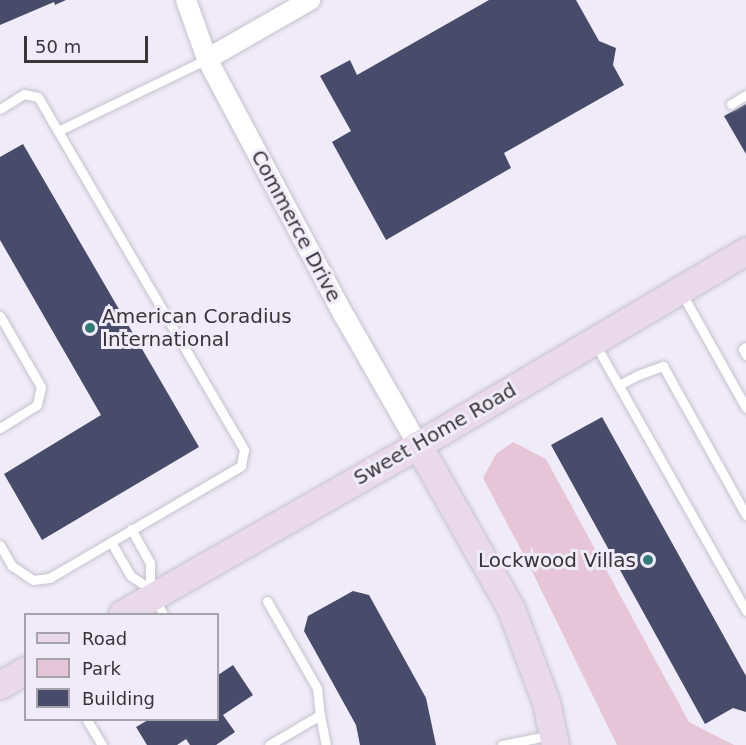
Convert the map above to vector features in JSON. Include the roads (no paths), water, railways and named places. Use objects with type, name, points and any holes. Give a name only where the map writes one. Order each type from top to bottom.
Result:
[{"type":"main road","name":"Sweet Home Road","points":[[126,613],[155,600],[746,251]]},
{"type":"main road","points":[[418,446],[511,609],[530,655],[554,740]]},
{"type":"street","name":"Commerce Drive","points":[[186,0],[207,59],[345,317],[418,446]]},
{"type":"street","points":[[207,59],[310,0]]},
{"type":"lane","points":[[58,131],[207,59]]},
{"type":"lane","points":[[0,110],[24,94],[38,97],[244,450],[241,466],[49,578],[33,580],[12,566],[0,545]]},
{"type":"lane","points":[[730,104],[746,95]]},
{"type":"lane","points":[[680,290],[745,403]]},
{"type":"lane","points":[[0,316],[41,387],[37,405],[0,428]]},
{"type":"lane","points":[[593,340],[746,611]]},
{"type":"lane","points":[[746,347],[742,349],[746,355]]},
{"type":"lane","points":[[619,385],[663,366],[746,515]]},
{"type":"lane","points":[[131,530],[150,563],[155,600]]},
{"type":"lane","points":[[111,542],[131,576],[155,600]]},
{"type":"lane","points":[[267,601],[317,688],[326,745]]},
{"type":"lane","points":[[269,745],[320,715]]},
{"type":"lane","points":[[88,721],[102,745]]},
{"type":"lane","points":[[502,745],[554,740]]},
{"type":"place","name":"American Coradius International","points":[[90,328]]},
{"type":"place","name":"Lockwood Villas","points":[[648,560]]}]
